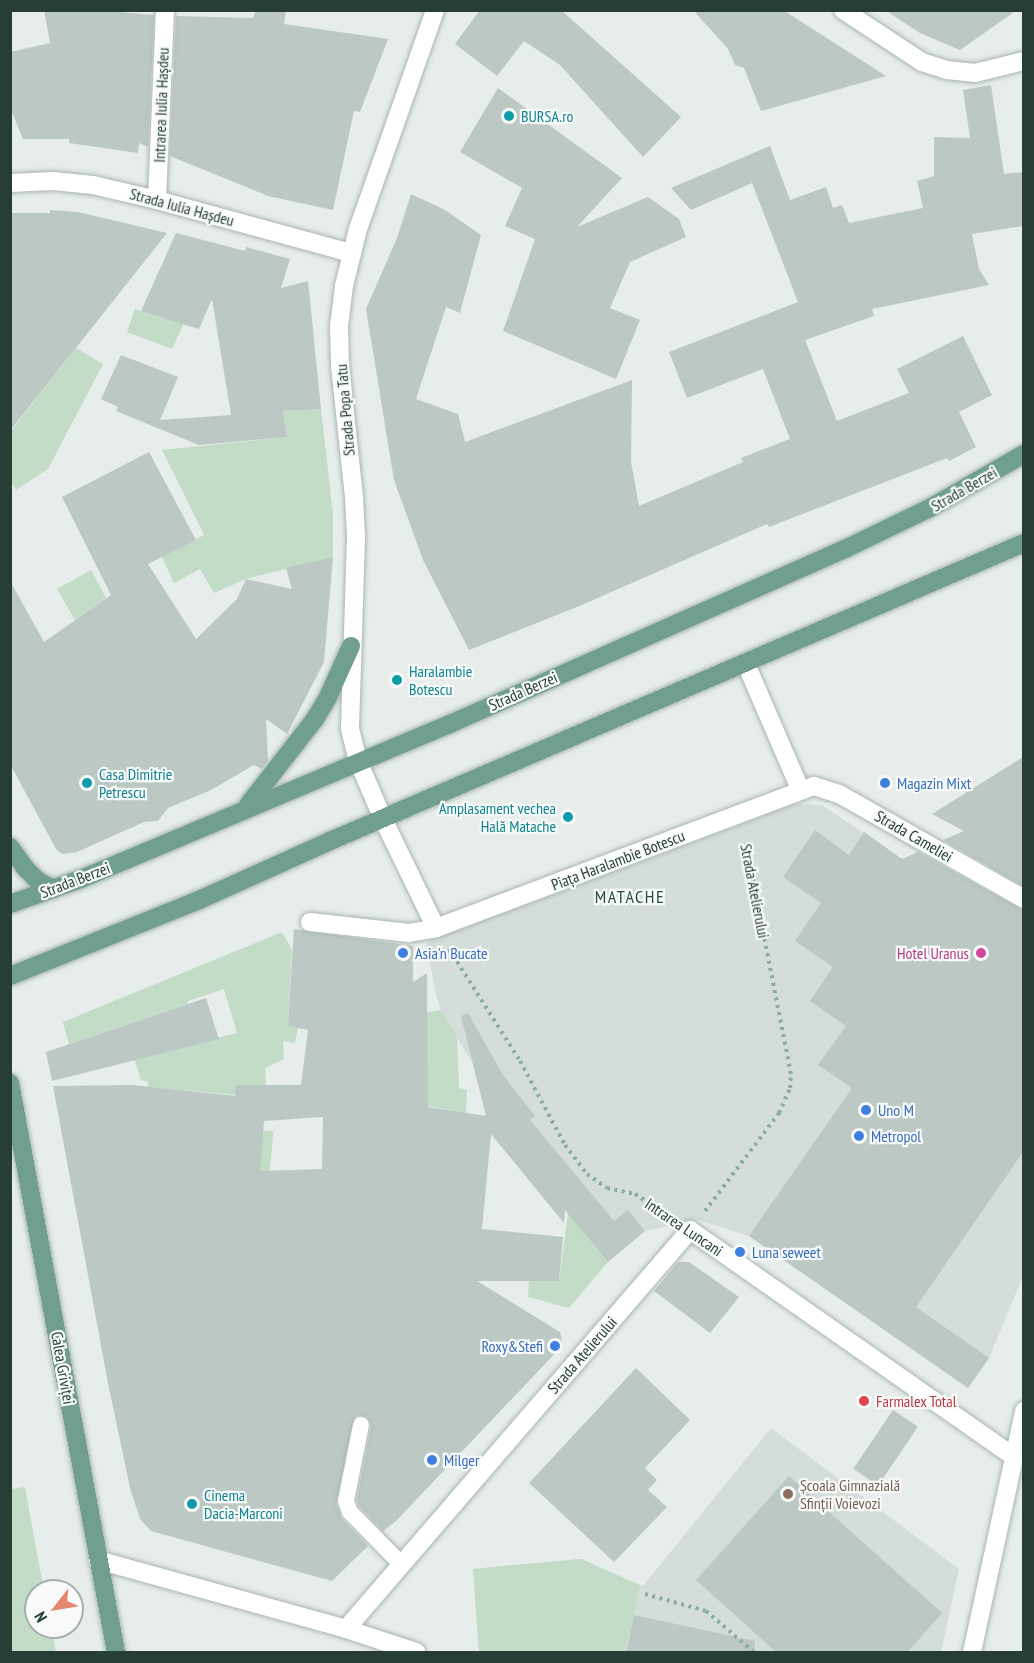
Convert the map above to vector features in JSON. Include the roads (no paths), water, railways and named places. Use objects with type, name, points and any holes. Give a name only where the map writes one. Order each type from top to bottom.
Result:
[{"type":"main road","name":"Strada Berzei","points":[[10,904],[53,889],[450,724],[890,529],[1023,454]]},
{"type":"main road","points":[[10,976],[199,900],[1023,543]]},
{"type":"main road","points":[[244,809],[315,719],[328,698],[351,646]]},
{"type":"main road","points":[[10,847],[25,868],[39,881],[53,889]]},
{"type":"main road","name":"Calea Griviței","points":[[10,1083],[116,1653]]},
{"type":"street","name":"Intrarea Iulia Hașdeu","points":[[157,200],[165,10]]},
{"type":"street","name":"Strada Popa Tatu","points":[[383,819],[358,761],[350,728],[355,517],[340,366],[339,326],[351,253],[435,10]]},
{"type":"street","points":[[843,10],[922,62],[947,70],[975,73],[1023,62]]},
{"type":"street","name":"Strada Iulia Hașdeu","points":[[10,183],[70,182],[157,200],[351,253]]},
{"type":"street","points":[[746,664],[800,789]]},
{"type":"street","name":"Strada Cameliei","points":[[800,789],[814,786],[841,795],[1023,899]]},
{"type":"street","name":"Piața Haralambie Botescu","points":[[310,922],[409,933],[436,928],[800,789]]},
{"type":"street","points":[[383,819],[436,928]]},
{"type":"street","name":"Intrarea Luncani","points":[[690,1230],[1013,1456]]},
{"type":"street","name":"Strada Atelierului","points":[[346,1629],[690,1230]]},
{"type":"street","points":[[972,1653],[1023,1411]]},
{"type":"street","points":[[98,1560],[346,1629],[416,1653]]},
{"type":"lane","points":[[361,1425],[346,1501],[350,1512],[401,1564]]},
{"type":"place","name":"BURSA.ro","points":[[509,116]]},
{"type":"place","name":"Haralambie Botescu","points":[[397,680]]},
{"type":"place","name":"Casa Dimitrie Petrescu","points":[[87,783]]},
{"type":"place","name":"Magazin Mixt","points":[[885,783]]},
{"type":"place","name":"Amplasament vechea Hală Matache","points":[[568,817]]},
{"type":"place","name":"Asia'n Bucate","points":[[403,953]]},
{"type":"place","name":"Hotel Uranus","points":[[981,953]]},
{"type":"place","name":"Uno M","points":[[866,1110]]},
{"type":"place","name":"Metropol","points":[[859,1136]]},
{"type":"place","name":"Luna seweet","points":[[740,1252]]},
{"type":"place","name":"Roxy&Stefi","points":[[555,1346]]},
{"type":"place","name":"Farmalex Total","points":[[864,1401]]},
{"type":"place","name":"Milger","points":[[432,1460]]},
{"type":"place","name":"Școala Gimnazială Sfinții Voievozi","points":[[788,1494]]},
{"type":"place","name":"Cinema Dacia-Marconi","points":[[192,1504]]},
{"type":"district","name":"MATACHE","points":[[630,897]]}]
